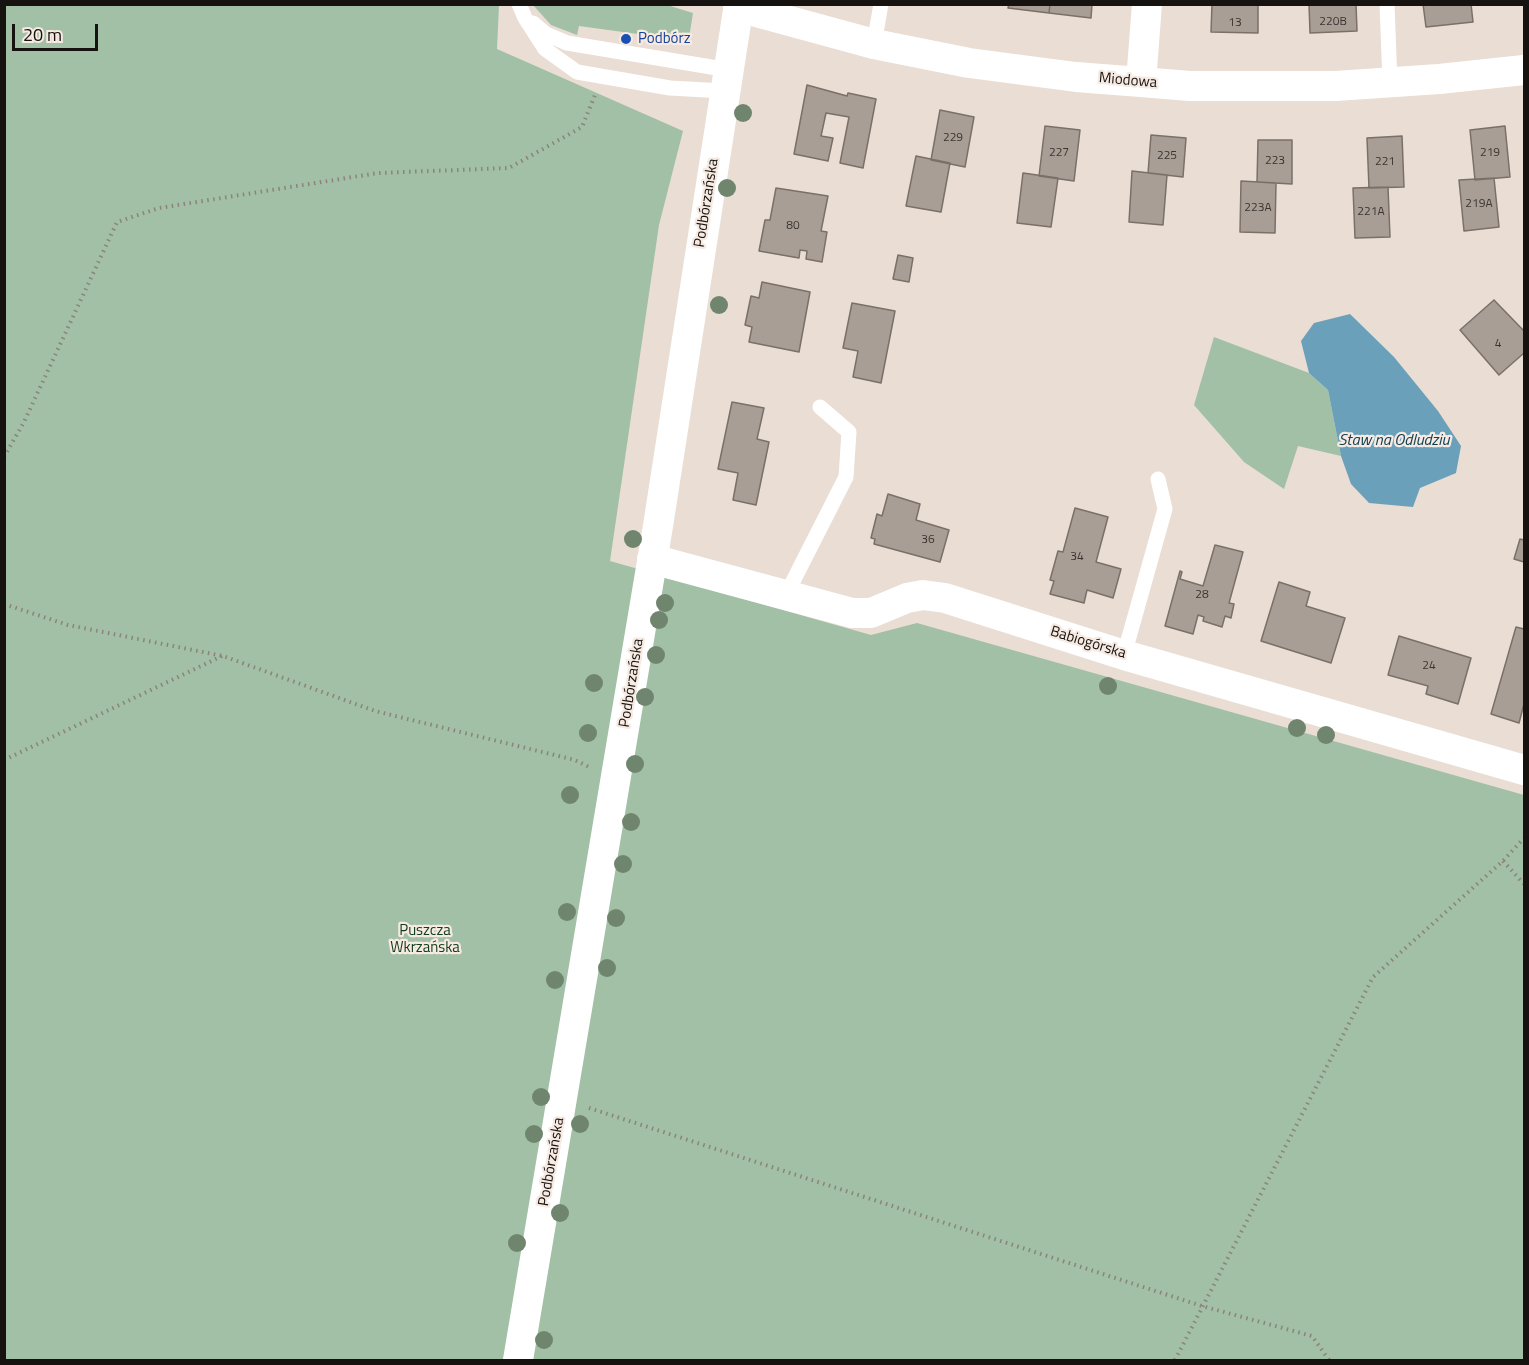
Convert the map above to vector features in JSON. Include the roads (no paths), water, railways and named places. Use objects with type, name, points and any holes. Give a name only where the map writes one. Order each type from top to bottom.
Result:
[{"type":"street","points":[[1141,82],[1146,4]]},
{"type":"street","name":"Miodowa","points":[[734,6],[874,44],[969,63],[1076,77],[1190,86],[1291,87],[1390,83],[1524,69]]},
{"type":"street","name":"Podbórzańska","points":[[518,1360],[652,558],[726,80],[734,6]]},
{"type":"street","name":"Babiogórska","points":[[652,558],[852,613],[871,613],[907,598],[923,595],[945,598],[1124,655],[1524,770]]},
{"type":"lane","points":[[874,44],[881,4]]},
{"type":"lane","points":[[1387,4],[1390,83]]},
{"type":"lane","points":[[520,7],[546,34],[560,41],[726,80]]},
{"type":"lane","points":[[520,7],[539,42],[556,60],[577,72],[670,88],[726,80]]},
{"type":"lane","points":[[786,595],[846,477],[849,432],[820,407]]},
{"type":"lane","points":[[1124,655],[1165,509],[1158,479]]},
{"type":"water","name":"Staw na Odludziu","points":[[1350,314],[1394,357],[1438,411],[1461,446],[1456,473],[1420,488],[1413,507],[1369,503],[1351,484],[1341,456],[1328,390],[1309,373],[1301,341],[1314,323]]},
{"type":"place","name":"Podbórz","points":[[626,39]]},
{"type":"park label","name":"Puszcza Wkrzańska","points":[[425,940]]}]
